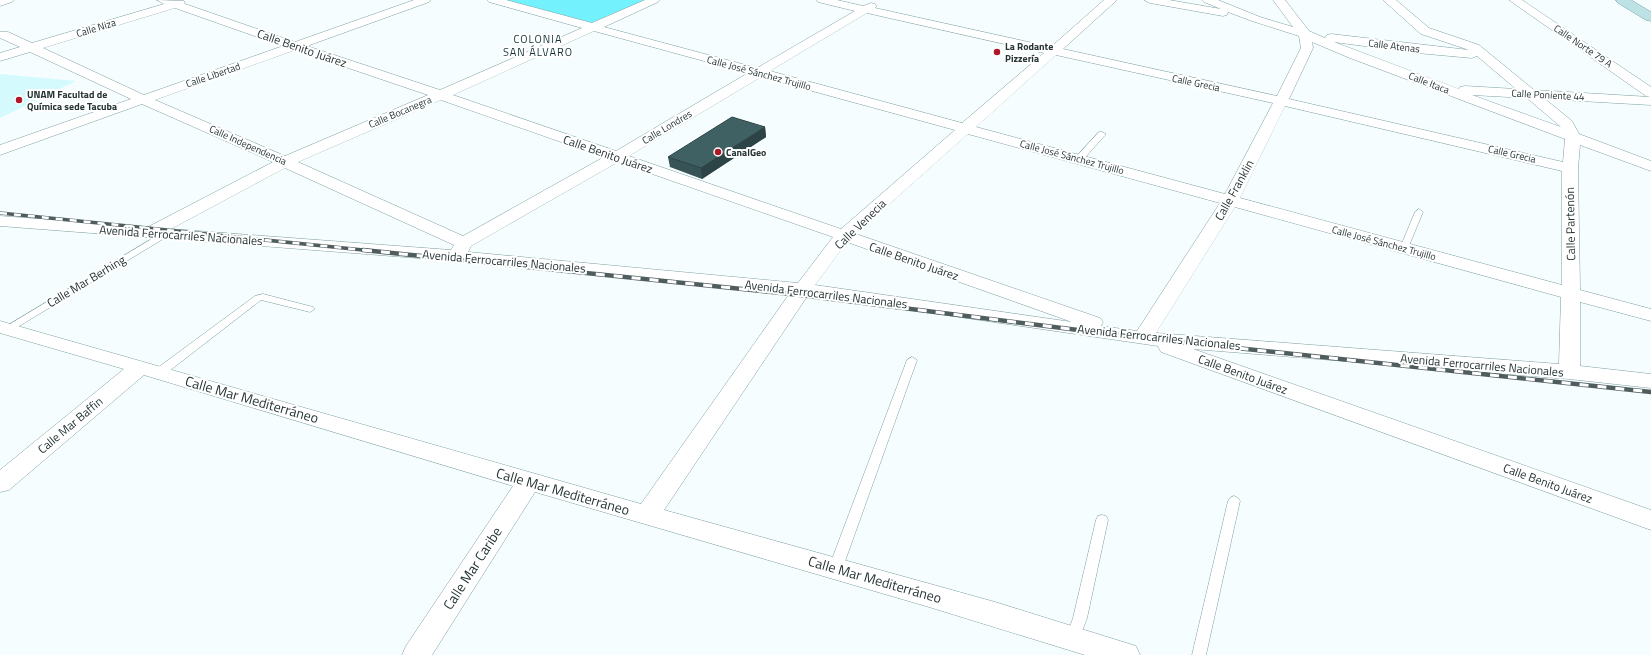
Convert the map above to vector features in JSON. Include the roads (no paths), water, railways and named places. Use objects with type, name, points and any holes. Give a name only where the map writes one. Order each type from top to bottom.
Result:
[{"type":"main road","points":[[1622,0],[1651,18]]},
{"type":"street","points":[[0,3],[8,0]]},
{"type":"street","name":"Calle Benito Juárez","points":[[163,0],[1142,338],[1651,520]]},
{"type":"street","name":"Calle Niza","points":[[0,57],[192,0]]},
{"type":"street","name":"Calle Libertad","points":[[0,150],[425,0]]},
{"type":"street","name":"Calle José Sánchez Trujillo","points":[[493,0],[1651,315]]},
{"type":"street","name":"Calle Bocanegra","points":[[157,233],[285,162],[441,95],[654,0]]},
{"type":"street","name":"Calle Grecia","points":[[822,0],[1281,101],[1570,168]]},
{"type":"street","name":"Calle Londres","points":[[460,249],[881,0]]},
{"type":"street","name":"Calle Venecia","points":[[647,515],[814,272],[843,236],[1111,0]]},
{"type":"street","points":[[1150,0],[1256,19]]},
{"type":"street","name":"Calle Itaca","points":[[1208,0],[1256,19],[1305,34],[1354,55],[1651,166]]},
{"type":"street","points":[[1279,0],[1305,34]]},
{"type":"street","points":[[1390,0],[1425,31],[1467,44],[1475,48],[1567,124],[1572,136]]},
{"type":"street","name":"Calle Norte 79 A","points":[[1515,0],[1651,93]]},
{"type":"street","name":"Calle Atenas","points":[[1305,34],[1417,49],[1483,55]]},
{"type":"street","name":"Calle Franklin","points":[[1142,338],[1230,201],[1307,48],[1305,34]]},
{"type":"street","name":"Calle Independencia","points":[[4,35],[144,100],[285,162],[460,249]]},
{"type":"street","name":"Calle Poniente 44","points":[[1446,89],[1651,101]]},
{"type":"street","name":"Calle Partenón","points":[[1569,372],[1571,293],[1570,168],[1572,136]]},
{"type":"street","name":"Avenida Ferrocarriles Nacionales","points":[[0,221],[157,233],[460,249],[803,289],[1142,338],[1569,372],[1651,381]]},
{"type":"street","name":"Calle Mar Mediterráneo","points":[[3,328],[647,515],[836,567],[1126,655]]},
{"type":"street","name":"Calle Mar Baffin","points":[[0,483],[150,370]]},
{"type":"street","name":"Calle Mar Caribe","points":[[416,655],[529,481]]},
{"type":"lane","points":[[1079,159],[1102,134]]},
{"type":"lane","points":[[1404,248],[1419,212]]},
{"type":"lane","name":"Calle Mar Berhing","points":[[3,328],[157,233]]},
{"type":"lane","points":[[150,370],[258,298],[310,309]]},
{"type":"lane","points":[[836,567],[846,536],[912,360]]},
{"type":"lane","points":[[1199,655],[1234,501]]},
{"type":"lane","points":[[1073,638],[1080,618],[1102,520]]},
{"type":"railway","points":[[0,213],[373,251]]},
{"type":"railway","points":[[363,250],[800,295],[1142,338],[1651,392]]},
{"type":"place","name":"La Rodante Pizzería","points":[[997,52]]},
{"type":"place","name":"UNAM Facultad de Química sede Tacuba","points":[[19,100]]},
{"type":"place","name":"CanalGeo","points":[[718,152]]},
{"type":"district","name":"COLONIA SAN ÁLVARO","points":[[538,45]]}]
